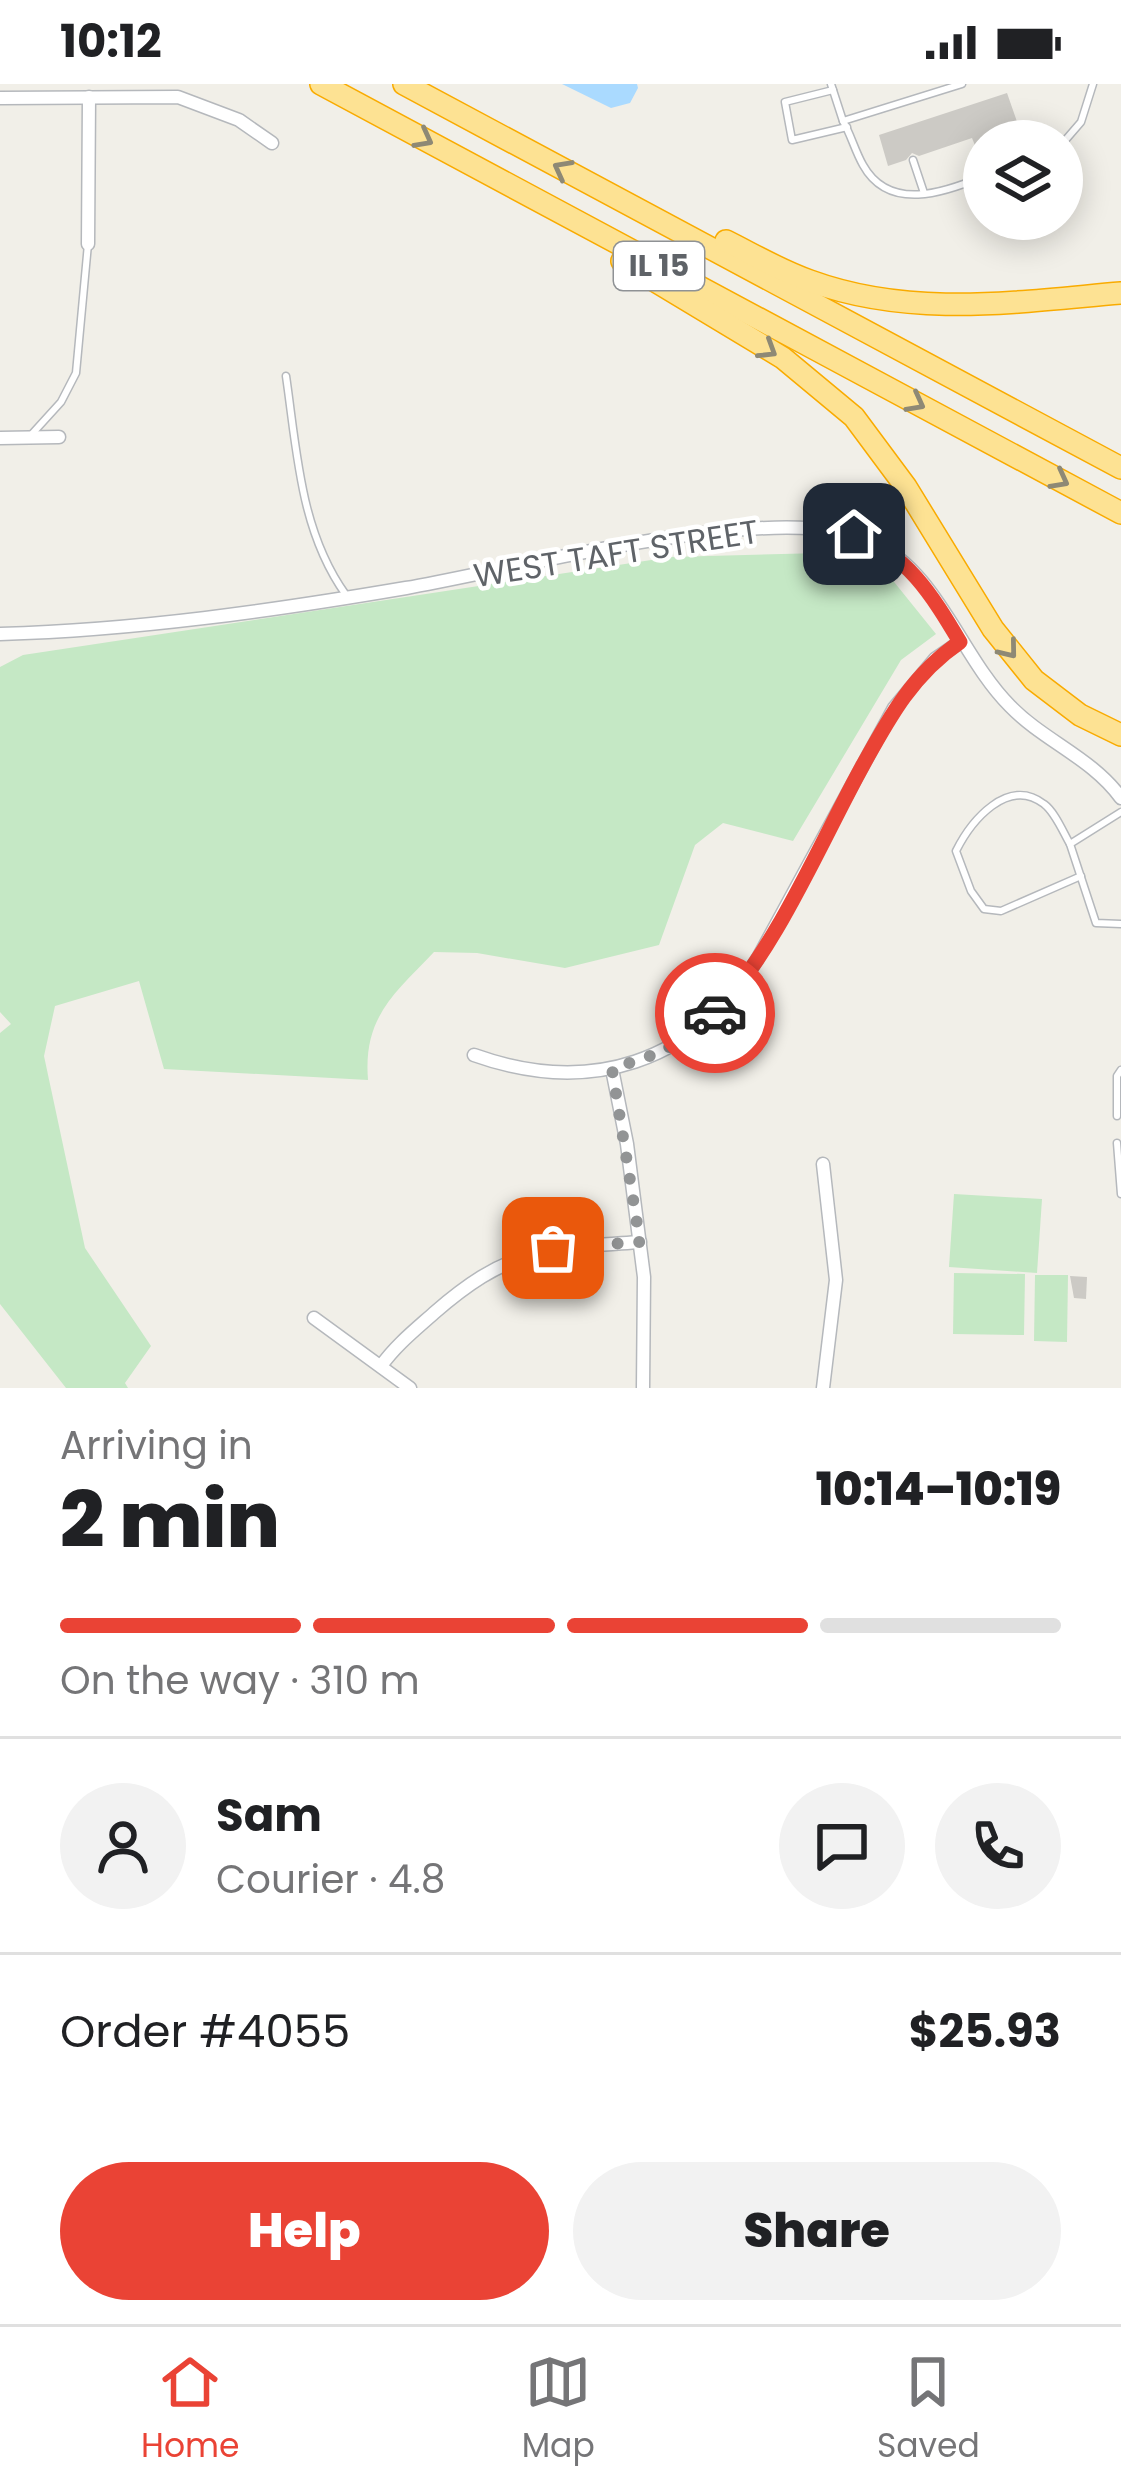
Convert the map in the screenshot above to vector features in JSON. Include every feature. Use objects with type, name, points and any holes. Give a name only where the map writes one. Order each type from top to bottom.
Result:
[{"type":"highway","name":"IL 15","points":[[321,84],[1121,513]]},
{"type":"highway","name":"IL 15","points":[[404,84],[1121,468]]},
{"type":"highway","points":[[623,202],[678,218],[809,281],[876,300],[947,307],[1121,293]]},
{"type":"highway","points":[[566,216],[602,249],[821,386],[882,451],[993,629],[1034,680],[1080,715],[1121,735]]},
{"type":"street","points":[[88,244],[89,97]]},
{"type":"street","points":[[0,98],[178,97],[239,120],[272,143]]},
{"type":"street","points":[[0,438],[58,437]]},
{"type":"street","name":"WEST TAFT STREET","points":[[0,634],[157,627],[348,598],[674,538],[814,528],[854,534],[888,550],[924,584],[960,642],[1011,708],[1100,774],[1121,798]]},
{"type":"street","points":[[474,1055],[524,1070],[559,1074],[612,1069],[676,1043],[732,995],[758,958],[894,708],[935,659],[960,642]]},
{"type":"street","points":[[612,1069],[644,1277],[644,1388]]},
{"type":"street","points":[[823,1164],[836,1280],[823,1388]]},
{"type":"street","points":[[381,1366],[393,1349],[466,1285],[510,1259],[553,1248],[640,1242]]},
{"type":"street","points":[[314,1318],[410,1388]]},
{"type":"lane","points":[[962,84],[845,124],[792,140],[785,102],[832,87],[845,124],[863,165],[878,185],[902,197],[963,185]]},
{"type":"lane","points":[[1083,120],[1094,84]]},
{"type":"lane","points":[[913,160],[923,193]]},
{"type":"lane","points":[[29,438],[61,402],[76,373],[88,244]]},
{"type":"lane","points":[[286,376],[300,476],[316,541],[327,569],[348,598]]},
{"type":"lane","points":[[1081,876],[1000,911],[984,909],[971,891],[956,851],[966,832],[995,802],[1024,795],[1046,805],[1070,844],[1081,876],[1096,922],[1121,924]]},
{"type":"lane","points":[[1070,844],[1121,812]]},
{"type":"lane","points":[[1118,1116],[1121,1070]]},
{"type":"lane","points":[[1118,1143],[1121,1194]]},
{"type":"green space","points":[[821,553],[874,557],[936,634],[901,660],[793,841],[723,823],[695,845],[659,945],[565,968],[477,953],[434,952],[394,994],[376,1023],[368,1080],[164,1069],[139,981],[55,1006],[44,1056],[85,1248],[151,1346],[125,1383],[128,1388],[66,1388],[0,1304],[0,1033],[11,1024],[0,1012],[0,667],[23,655],[671,557]]},
{"type":"green space","points":[[954,1194],[1042,1199],[1037,1273],[949,1267]]},
{"type":"green space","points":[[954,1273],[1025,1274],[1024,1335],[953,1334]]},
{"type":"green space","points":[[1035,1275],[1068,1275],[1067,1342],[1034,1341]]},
{"type":"water","points":[[562,84],[637,84],[638,88],[630,103],[611,108]]},
{"type":"building","points":[[1007,93],[1016,120],[963,120],[963,141],[919,156],[912,153],[888,166],[879,135]]},
{"type":"building","points":[[1070,1276],[1087,1277],[1086,1299],[1074,1298]]},
{"type":"way so far","points":[[553,1248],[640,1242],[612,1069],[664,1051],[715,1013]]},
{"type":"route","points":[[715,1013],[758,958],[894,708],[935,659],[960,642],[924,584],[906,565],[888,550],[854,534]]}]
